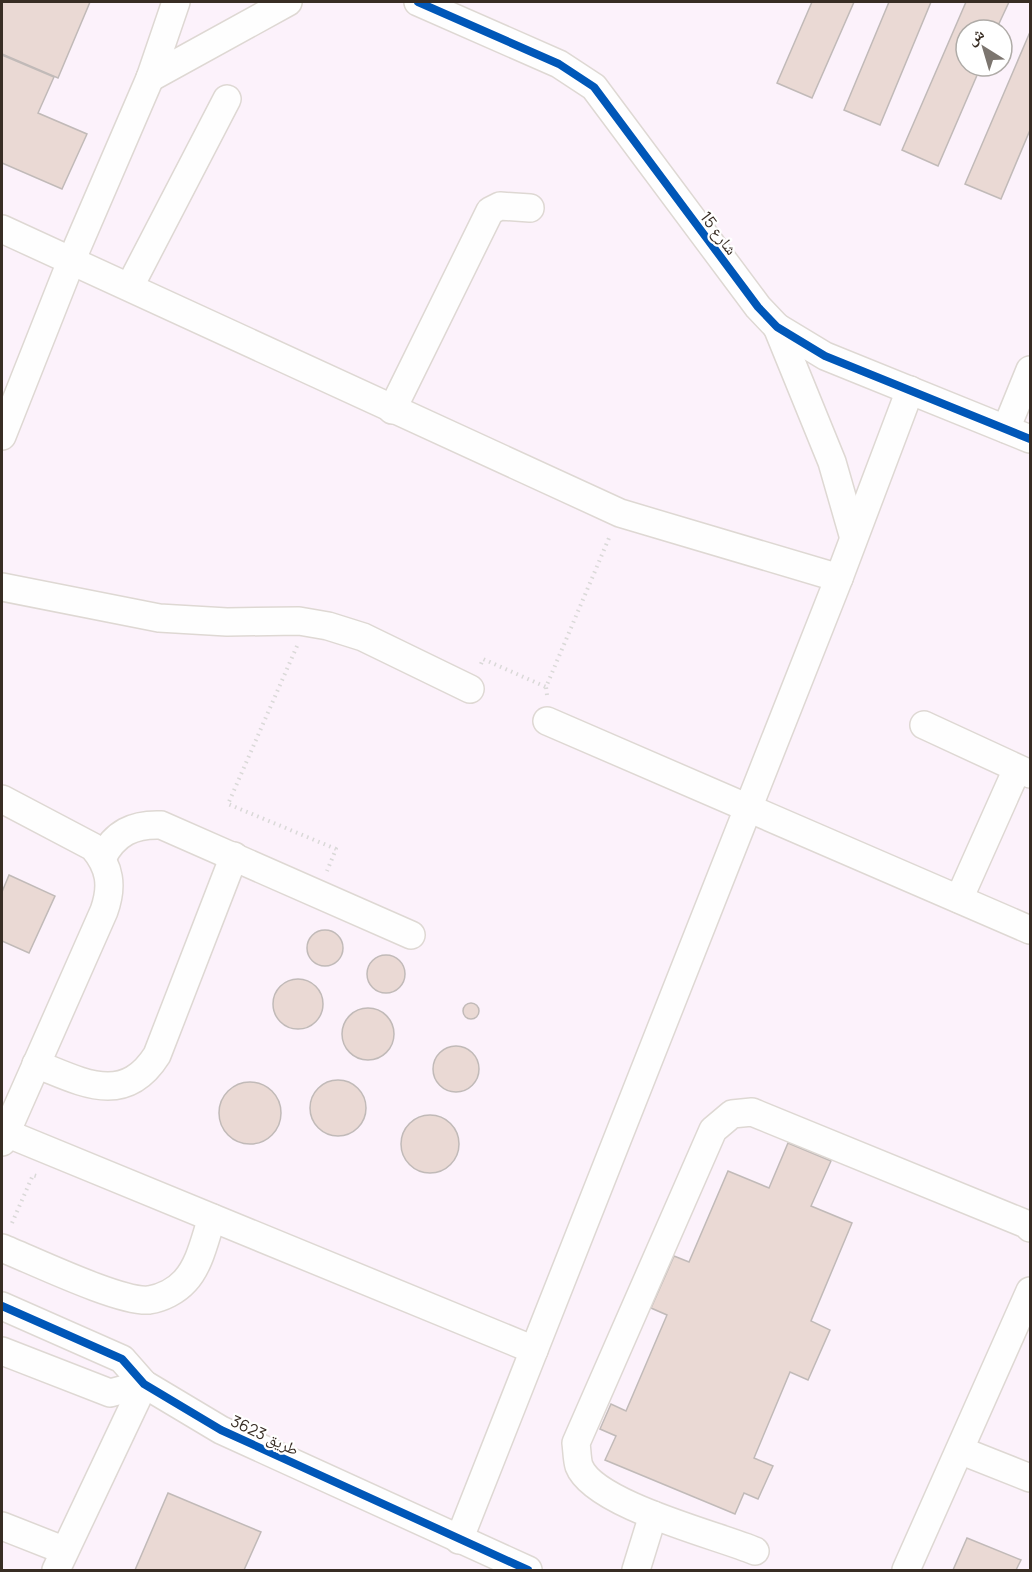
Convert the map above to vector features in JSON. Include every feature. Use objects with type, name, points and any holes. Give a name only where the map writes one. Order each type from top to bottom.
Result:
[{"type":"street","points":[[2,436],[72,260],[150,78],[176,2]]},
{"type":"street","points":[[150,78],[288,2]]},
{"type":"street","name":"شارع 15","points":[[418,2],[559,64],[594,87],[758,307],[777,327],[825,356],[1018,434]]},
{"type":"street","points":[[130,286],[227,99]]},
{"type":"street","points":[[392,410],[490,211],[500,206],[530,207]]},
{"type":"street","points":[[2,229],[620,513],[839,578]]},
{"type":"street","points":[[777,327],[832,462],[854,536]]},
{"type":"street","points":[[1018,434],[1030,370]]},
{"type":"street","points":[[459,1540],[839,578],[910,390]]},
{"type":"street","points":[[2,587],[159,618],[227,622],[308,622],[363,637],[470,689]]},
{"type":"street","points":[[547,721],[1030,930]]},
{"type":"street","points":[[924,725],[1024,771],[959,899]]},
{"type":"street","points":[[2,798],[81,840],[102,858],[108,871],[109,898],[4,1138],[212,1218],[534,1350]]},
{"type":"street","points":[[102,858],[109,845],[132,827],[147,824],[175,830],[411,935]]},
{"type":"street","points":[[36,1064],[102,1087],[128,1083],[149,1066],[157,1055],[234,856]]},
{"type":"street","points":[[755,1551],[653,1515],[595,1487],[579,1467],[576,1443],[713,1130],[732,1114],[752,1112],[1026,1224],[1030,1228]]},
{"type":"street","points":[[6,1237],[120,1296],[148,1300],[168,1293],[186,1280],[194,1268],[212,1218]]},
{"type":"street","points":[[906,1570],[962,1451],[1030,1292]]},
{"type":"street","name":"طريق 3623","points":[[2,1306],[122,1359],[144,1384],[221,1430],[459,1540],[480,1561],[528,1570]]},
{"type":"street","points":[[2,1351],[110,1393],[144,1384]]},
{"type":"street","points":[[2,1526],[60,1560],[144,1384]]},
{"type":"street","points":[[962,1451],[1030,1478]]},
{"type":"street","points":[[636,1570],[653,1515]]},
{"type":"path","points":[[547,721],[546,687],[620,513]]},
{"type":"path","points":[[308,622],[228,804],[336,849],[318,894]]},
{"type":"path","points":[[470,689],[483,659],[546,687]]},
{"type":"path","points":[[6,1237],[33,1175],[43,1179]]},
{"type":"shaded area","points":[[2,2],[1030,2],[1030,1570],[2,1570]]},
{"type":"building","points":[[2,2],[90,2],[58,78],[2,54]]},
{"type":"building","points":[[812,2],[854,2],[812,98],[777,83]]},
{"type":"building","points":[[889,2],[931,2],[880,125],[844,110]]},
{"type":"building","points":[[966,2],[1009,2],[1002,18],[959,18]]},
{"type":"building","points":[[954,30],[954,78],[976,78],[938,166],[902,150]]},
{"type":"building","points":[[1030,32],[1030,130],[1001,199],[965,184],[1010,78],[1014,78],[1014,69]]},
{"type":"building","points":[[2,55],[54,77],[38,113],[87,134],[62,189],[2,163]]},
{"type":"building","points":[[9,875],[55,896],[29,953],[2,941],[2,892]]},
{"type":"building","points":[[325,930],[338,935],[343,948],[338,961],[325,966],[312,961],[307,948],[312,935]]},
{"type":"building","points":[[386,955],[399,961],[405,974],[399,987],[386,993],[373,987],[367,974],[373,961]]},
{"type":"building","points":[[298,979],[307,981],[318,990],[323,1004],[321,1013],[312,1024],[298,1029],[289,1027],[278,1018],[273,1004],[275,995],[284,984]]},
{"type":"building","points":[[468,1003],[474,1003],[479,1011],[477,1017],[468,1019],[463,1014],[463,1008]]},
{"type":"building","points":[[363,1008],[373,1008],[387,1015],[394,1034],[387,1053],[373,1060],[363,1060],[353,1056],[346,1049],[342,1039],[342,1029],[346,1019],[353,1012]]},
{"type":"building","points":[[456,1046],[472,1053],[479,1069],[472,1085],[456,1092],[440,1085],[433,1069],[440,1053]]},
{"type":"building","points":[[332,1080],[344,1080],[354,1084],[362,1092],[366,1108],[362,1124],[354,1132],[344,1136],[332,1136],[322,1132],[314,1124],[310,1114],[310,1102],[314,1092],[322,1084]]},
{"type":"building","points":[[250,1082],[272,1091],[281,1113],[272,1135],[250,1144],[228,1135],[219,1113],[228,1091]]},
{"type":"building","points":[[430,1115],[441,1117],[451,1123],[457,1133],[459,1144],[457,1155],[451,1165],[441,1171],[430,1173],[419,1171],[409,1165],[403,1155],[401,1144],[403,1133],[409,1123],[419,1117]]},
{"type":"building","points":[[788,1143],[831,1161],[811,1206],[852,1223],[811,1321],[830,1330],[808,1380],[790,1372],[754,1458],[773,1466],[758,1499],[744,1493],[735,1514],[605,1460],[616,1436],[600,1429],[611,1404],[626,1411],[667,1315],[651,1308],[674,1256],[689,1262],[728,1171],[769,1188]]},
{"type":"building","points":[[168,1493],[261,1532],[244,1570],[135,1570]]},
{"type":"building","points":[[967,1538],[1021,1560],[1016,1570],[953,1570]]},
{"type":"cycle path","points":[[418,2],[559,64],[594,87],[758,307],[777,327],[825,356],[1030,439]]},
{"type":"cycle path","points":[[2,1306],[122,1359],[144,1384],[221,1430],[528,1570]]}]
